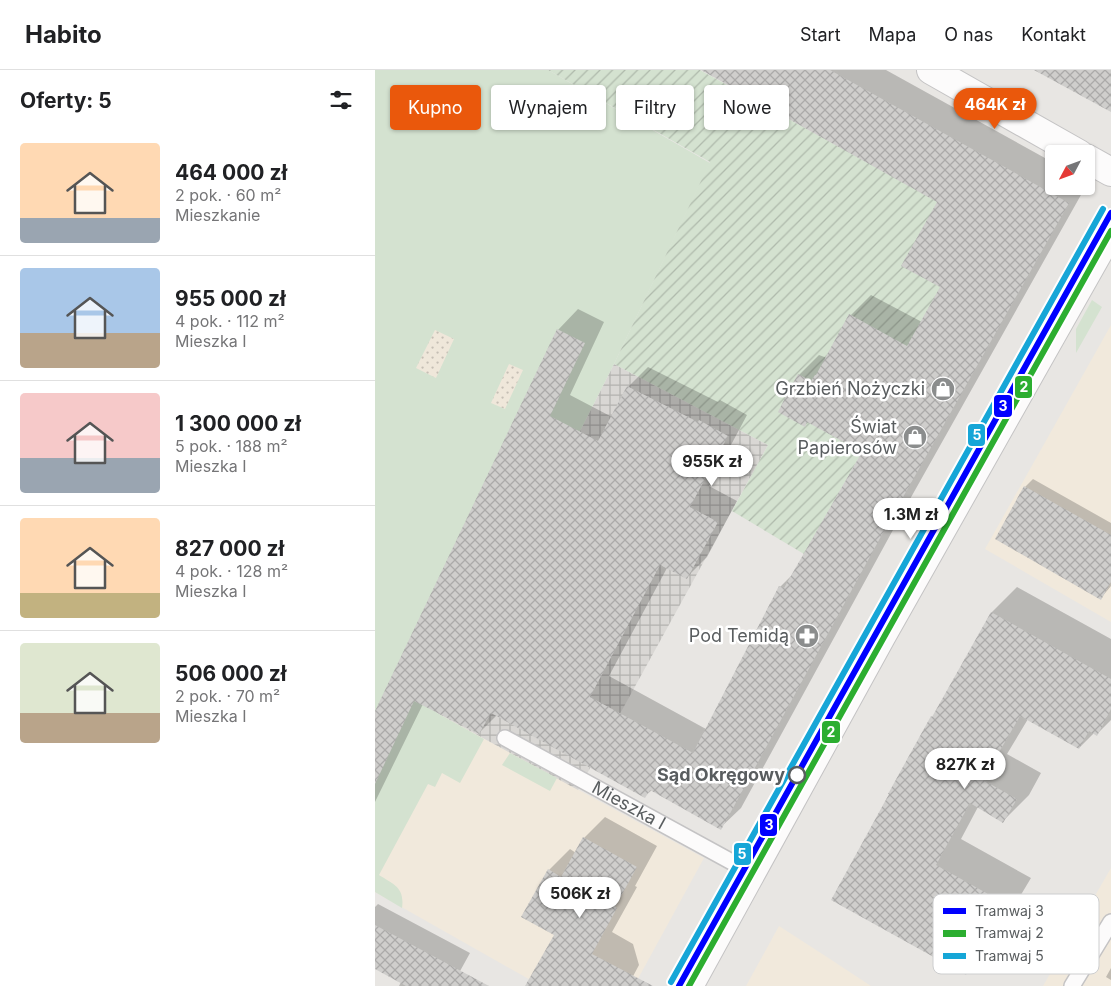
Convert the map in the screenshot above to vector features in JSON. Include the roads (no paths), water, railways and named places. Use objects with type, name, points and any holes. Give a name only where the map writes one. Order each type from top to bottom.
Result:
[{"type":"street","points":[[931,70],[1063,145]]},
{"type":"street","points":[[1095,163],[1111,172]]},
{"type":"street","points":[[689,986],[881,637],[1111,230]]},
{"type":"lane","name":"Mieszka I","points":[[505,738],[752,873]]},
{"type":"lane","points":[[1099,942],[1111,922]]},
{"type":"lane","points":[[1072,986],[1079,974]]},
{"type":"tram line","name":"5","points":[[671,982],[1103,209]]},
{"type":"tram line","name":"3","points":[[679,986],[1111,213]]},
{"type":"tram line","name":"2","points":[[689,986],[1111,231]]},
{"type":"place","name":"Grzbień Nożyczki","points":[[943,389]]},
{"type":"place","name":"Świat Papierosów","points":[[915,437]]},
{"type":"place","name":"Pod Temidą","points":[[807,636]]},
{"type":"place","name":"Sąd Okręgowy","points":[[797,775]]}]
